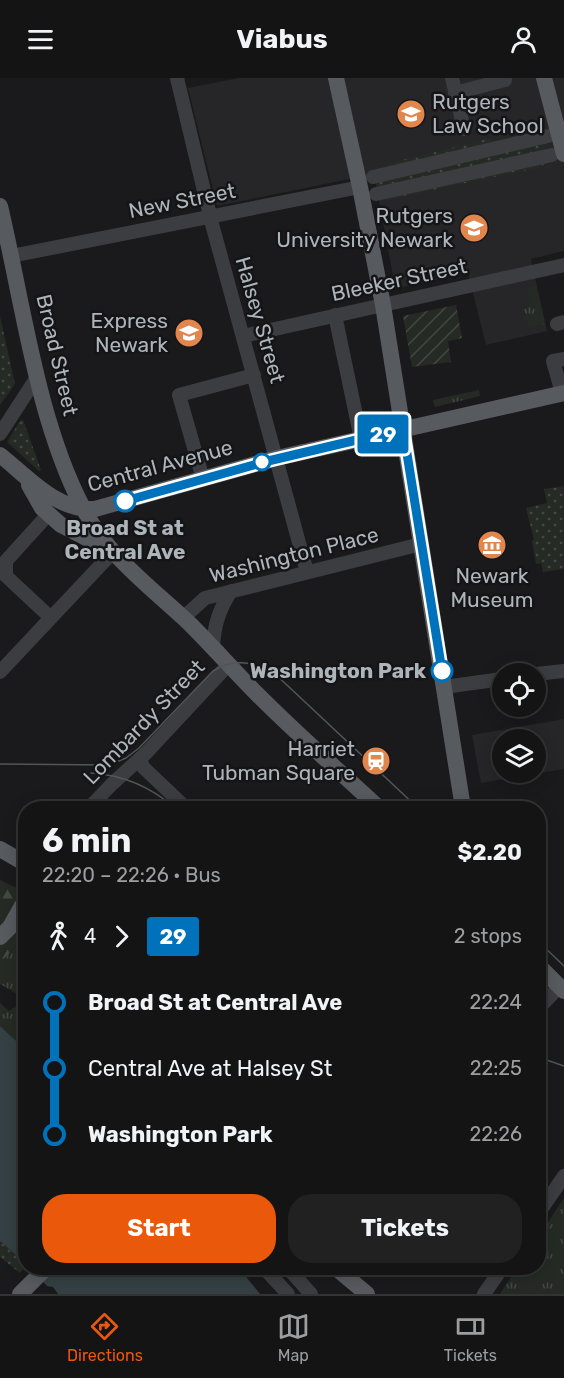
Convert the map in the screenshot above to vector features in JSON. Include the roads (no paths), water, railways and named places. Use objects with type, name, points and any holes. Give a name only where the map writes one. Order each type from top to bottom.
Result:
[{"type":"main road","points":[[336,78],[366,182],[383,305],[462,801]]},
{"type":"main road","points":[[544,78],[552,156]]},
{"type":"main road","name":"Broad Street","points":[[0,206],[37,376],[57,447],[83,509],[113,552]]},
{"type":"main road","name":"Central Avenue","points":[[83,509],[105,506],[277,458],[563,393]]},
{"type":"main road","points":[[0,455],[48,495],[83,509]]},
{"type":"main road","points":[[25,476],[46,512],[61,525],[113,552],[183,618],[260,697],[371,801]]},
{"type":"main road","points":[[1,851],[18,860]]},
{"type":"main road","points":[[0,937],[10,927],[18,913]]},
{"type":"main road","points":[[546,972],[563,986]]},
{"type":"main road","points":[[20,1294],[38,1275]]},
{"type":"main road","points":[[344,1275],[364,1293]]},
{"type":"street","points":[[452,78],[464,129]]},
{"type":"street","name":"Halsey Street","points":[[180,79],[210,217],[308,572]]},
{"type":"street","points":[[455,93],[505,80]]},
{"type":"street","name":"New Street","points":[[11,256],[210,217],[366,182],[394,172],[541,138],[552,156]]},
{"type":"street","points":[[506,146],[517,163]]},
{"type":"street","points":[[469,154],[473,173]]},
{"type":"street","points":[[376,194],[552,156]]},
{"type":"street","points":[[420,166],[432,182]]},
{"type":"street","points":[[394,172],[406,188]]},
{"type":"street","name":"Bleeker Street","points":[[243,336],[564,265]]},
{"type":"street","points":[[465,272],[468,286]]},
{"type":"street","points":[[335,315],[362,439]]},
{"type":"street","points":[[563,393],[553,361],[564,359]]},
{"type":"street","points":[[203,479],[179,395],[254,375]]},
{"type":"street","points":[[0,434],[37,376]]},
{"type":"street","points":[[46,512],[44,519],[6,561],[3,580],[51,618]]},
{"type":"street","name":"Washington Place","points":[[183,618],[205,598],[421,544]]},
{"type":"street","points":[[0,672],[113,552]]},
{"type":"street","points":[[213,648],[217,616],[231,591]]},
{"type":"street","name":"Lombardy Street","points":[[99,801],[229,664]]},
{"type":"street","points":[[546,673],[564,671]]},
{"type":"street","points":[[444,687],[492,680]]},
{"type":"street","points":[[139,759],[144,768],[178,801]]},
{"type":"street","points":[[126,772],[165,789]]},
{"type":"street","points":[[546,1002],[563,986]]},
{"type":"street","points":[[546,1202],[564,1176]]},
{"type":"street","points":[[270,1275],[288,1294]]},
{"type":"street","points":[[294,1275],[311,1294]]},
{"type":"street","points":[[484,1294],[497,1275]]},
{"type":"tram line","points":[[0,764],[109,765],[126,758],[139,748],[213,671],[228,664],[242,663],[257,665],[272,671],[411,801]]},
{"type":"tram line","points":[[91,773],[114,776],[136,783],[166,801]]},
{"type":"tram line","points":[[546,949],[564,966]]},
{"type":"tram line","points":[[546,1060],[564,1066]]},
{"type":"place","name":"Rutgers Law School","points":[[411,114]]},
{"type":"place","name":"Rutgers University Newark","points":[[474,228]]},
{"type":"place","name":"Express Newark","points":[[189,333]]},
{"type":"place","name":"Broad St at Central Ave","points":[[125,501]]},
{"type":"place","name":"Newark Museum","points":[[492,545]]},
{"type":"place","name":"Washington Park","points":[[442,671]]},
{"type":"place","name":"Harriet Tubman Square","points":[[376,761]]}]
